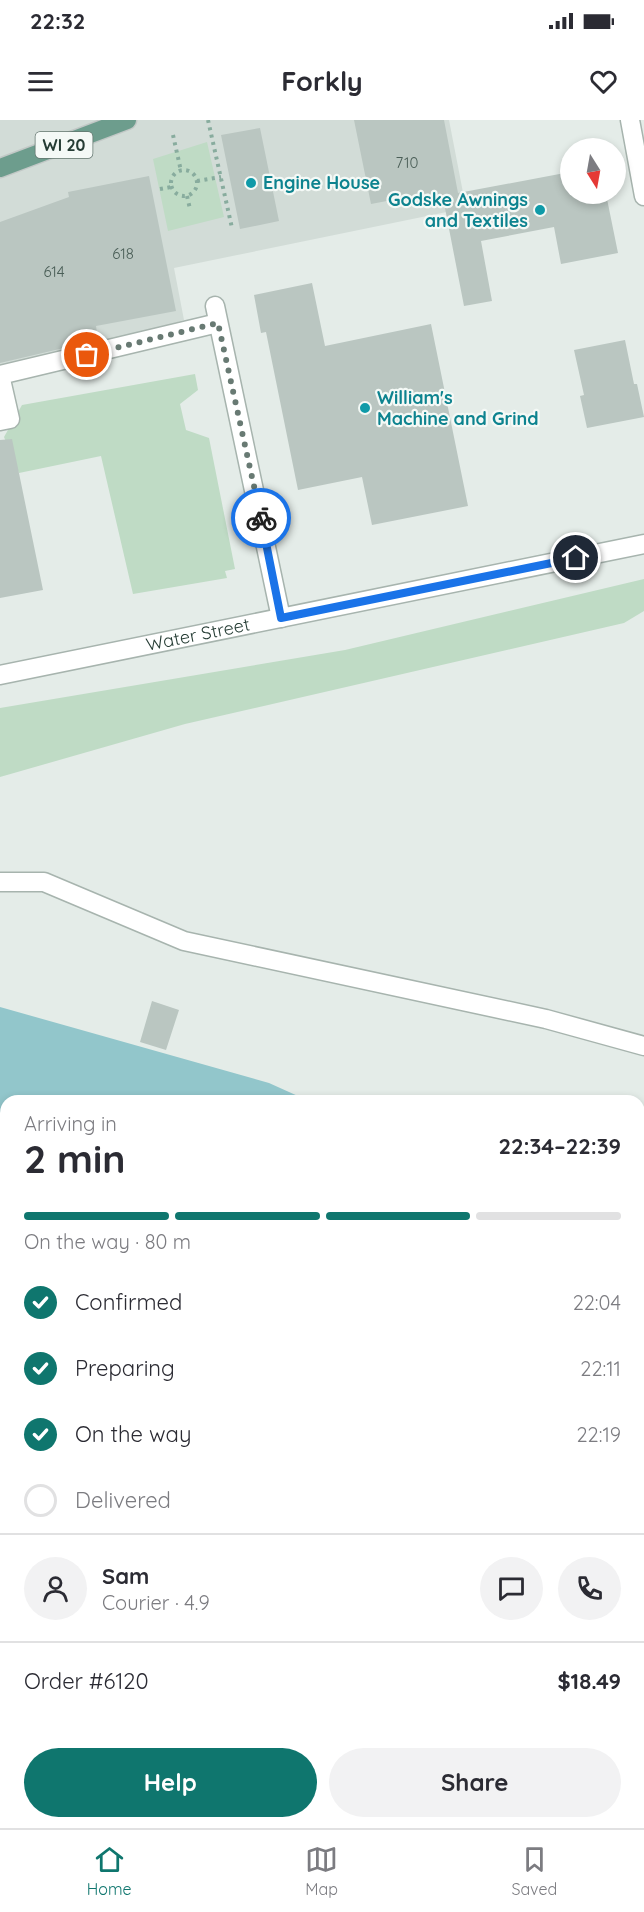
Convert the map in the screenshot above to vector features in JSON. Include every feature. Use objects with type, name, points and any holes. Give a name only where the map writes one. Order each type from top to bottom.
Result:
[{"type":"main road","name":"WI 20","points":[[0,168],[128,120]]},
{"type":"street","points":[[630,120],[644,196]]},
{"type":"street","points":[[0,421],[10,419],[0,375],[216,315],[281,618]]},
{"type":"street","name":"Water Street","points":[[0,675],[644,544]]},
{"type":"street","points":[[0,882],[44,882],[184,941],[546,1019],[644,1046]]},
{"type":"path","points":[[208,120],[232,228]]},
{"type":"path","points":[[173,135],[181,171]]},
{"type":"path","points":[[181,171],[190,171],[197,181],[194,192],[187,196],[176,194],[171,187],[172,178],[181,171]]},
{"type":"path","points":[[197,181],[221,177]]},
{"type":"path","points":[[160,189],[171,187]]},
{"type":"path","points":[[187,196],[190,209]]},
{"type":"shaded area","points":[[0,120],[449,120],[466,208],[174,268],[184,320],[0,376]]},
{"type":"green space","points":[[207,142],[224,217],[168,231],[153,159]]},
{"type":"green space","points":[[195,374],[198,390],[180,404],[186,430],[209,438],[235,569],[225,571],[227,578],[133,594],[101,456],[19,473],[4,437],[22,405]]},
{"type":"green space","points":[[644,579],[644,611],[624,623],[185,724],[0,777],[0,708],[345,650]]},
{"type":"water","points":[[0,1007],[269,1083],[296,1095],[0,1095]]},
{"type":"building","points":[[354,120],[444,120],[458,193],[560,174],[560,204],[608,204],[618,253],[561,264],[554,227],[481,241],[492,301],[464,306],[444,203],[432,205],[429,193],[371,204]]},
{"type":"building","name":"Engine House","points":[[260,128],[279,221],[240,229],[221,135]]},
{"type":"building","points":[[149,176],[176,311],[96,326],[98,340],[0,363],[0,222],[69,197],[68,192]]},
{"type":"building","name":"William's Machine and Grind","points":[[312,283],[325,346],[431,324],[468,506],[372,525],[362,477],[298,490],[266,332],[261,333],[254,295]]},
{"type":"building","points":[[625,340],[634,384],[637,384],[644,417],[587,428],[580,396],[584,395],[574,350]]},
{"type":"building","points":[[12,439],[43,590],[0,598],[0,440]]},
{"type":"building","points":[[152,1001],[179,1010],[166,1050],[140,1042]]},
{"type":"way so far","points":[[87,355],[218,323],[261,518]]},
{"type":"place","name":"Engine House","points":[[251,183]]},
{"type":"place","name":"Godske Awnings and Textiles","points":[[540,210]]},
{"type":"place","name":"William's Machine and Grind","points":[[365,408]]},
{"type":"route","points":[[261,518],[281,618],[576,558]]}]
